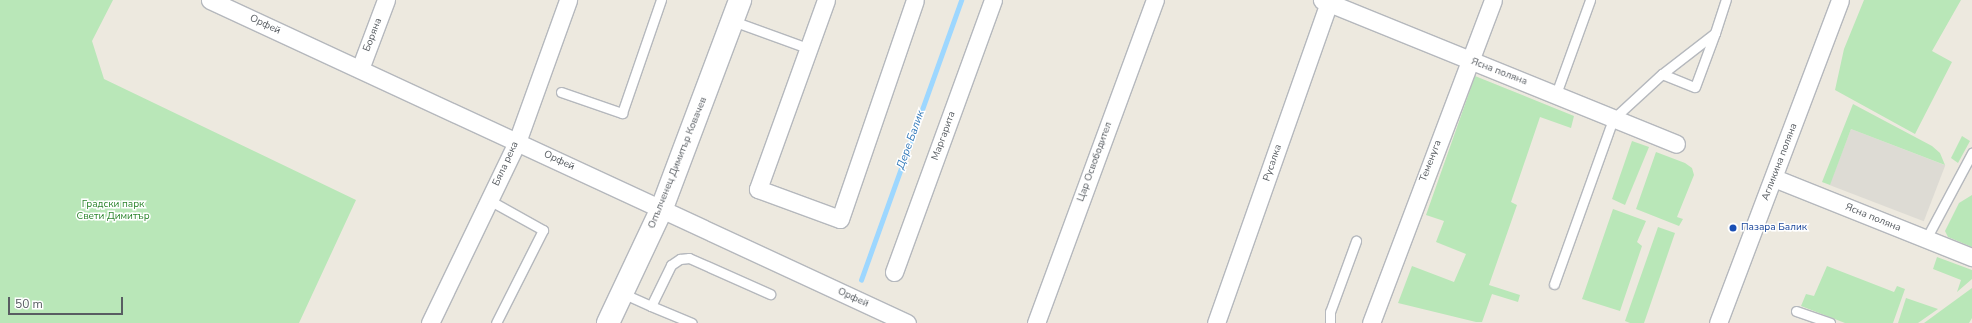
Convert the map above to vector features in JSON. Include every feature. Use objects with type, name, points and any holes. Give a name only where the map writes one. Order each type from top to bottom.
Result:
[{"type":"street","name":"Орфей","points":[[210,0],[662,208],[877,317],[907,323]]},
{"type":"street","name":"Боряна","points":[[360,69],[386,0]]},
{"type":"street","name":"Бяла река","points":[[430,323],[517,142],[568,0]]},
{"type":"street","name":"Опълченец Димитър Ковачев","points":[[608,323],[662,208],[740,0]]},
{"type":"street","points":[[826,0],[807,48],[758,189],[840,219],[915,0]]},
{"type":"street","name":"Маргарита","points":[[894,272],[993,0]]},
{"type":"street","name":"Цар Освободител","points":[[1036,323],[1155,0]]},
{"type":"street","name":"Теменуга","points":[[1371,323],[1469,60],[1493,0]]},
{"type":"street","name":"Агликина поляна","points":[[1718,323],[1840,0]]},
{"type":"street","name":"Ясна поляна","points":[[1328,1],[1676,144]]},
{"type":"street","name":"Русалка","points":[[1216,323],[1328,1]]},
{"type":"street","name":"Ясна поляна","points":[[1774,178],[1972,257]]},
{"type":"lane","points":[[561,92],[622,113],[661,0]]},
{"type":"lane","points":[[1556,94],[1590,0]]},
{"type":"lane","points":[[1662,74],[1695,87],[1726,0]]},
{"type":"lane","points":[[733,21],[807,48]]},
{"type":"lane","points":[[1554,284],[1613,119],[1662,74],[1715,33]]},
{"type":"lane","points":[[1926,238],[1972,153]]},
{"type":"lane","points":[[489,200],[543,230],[496,323]]},
{"type":"lane","points":[[1330,323],[1330,312],[1356,241]]},
{"type":"lane","points":[[651,306],[671,265],[680,259],[689,258],[770,294]]},
{"type":"lane","points":[[622,293],[692,323]]},
{"type":"lane","points":[[1796,311],[1830,323]]},
{"type":"shaded area","points":[[1851,129],[1945,165],[1924,221],[1829,185]]},
{"type":"green space","name":"Градски парк Свети Димитър","points":[[0,0],[113,0],[92,41],[104,79],[356,200],[299,323],[0,323]]},
{"type":"green space","points":[[1864,0],[1961,0],[1932,51],[1952,62],[1915,134],[1835,90],[1844,49]]},
{"type":"green space","points":[[1475,76],[1574,116],[1571,128],[1540,117],[1511,202],[1517,205],[1489,285],[1520,295],[1518,302],[1492,294],[1482,322],[1476,322],[1398,303],[1412,266],[1454,282],[1466,254],[1436,242],[1444,221],[1426,215]]},
{"type":"green space","points":[[1853,104],[1932,146],[1940,153],[1945,165],[1851,129],[1830,185],[1822,182]]},
{"type":"green space","points":[[1962,136],[1970,141],[1958,163],[1951,158]]},
{"type":"green space","points":[[1632,141],[1649,147],[1625,205],[1612,199]]},
{"type":"green space","points":[[1656,152],[1685,163],[1692,168],[1694,175],[1677,217],[1683,219],[1679,226],[1636,209]]},
{"type":"green space","points":[[1972,195],[1972,247],[1948,237],[1945,231],[1959,203]]},
{"type":"green space","points":[[1613,209],[1646,221],[1637,242],[1642,246],[1620,311],[1582,299]]},
{"type":"green space","points":[[1658,227],[1675,233],[1644,323],[1630,323],[1625,321]]},
{"type":"green space","points":[[1937,257],[1972,270],[1972,279],[1957,292],[1961,280],[1933,269]]},
{"type":"green space","points":[[1827,266],[1894,292],[1897,286],[1905,289],[1893,323],[1845,323],[1801,306],[1806,294],[1814,296]]},
{"type":"green space","points":[[1972,288],[1972,318],[1969,323],[1924,323]]},
{"type":"green space","points":[[1906,298],[1938,309],[1918,323],[1898,323]]},
{"type":"waterway","name":"Дере Балик","points":[[861,280],[961,0]]},
{"type":"place","name":"Пазара Балик","points":[[1733,228]]}]
